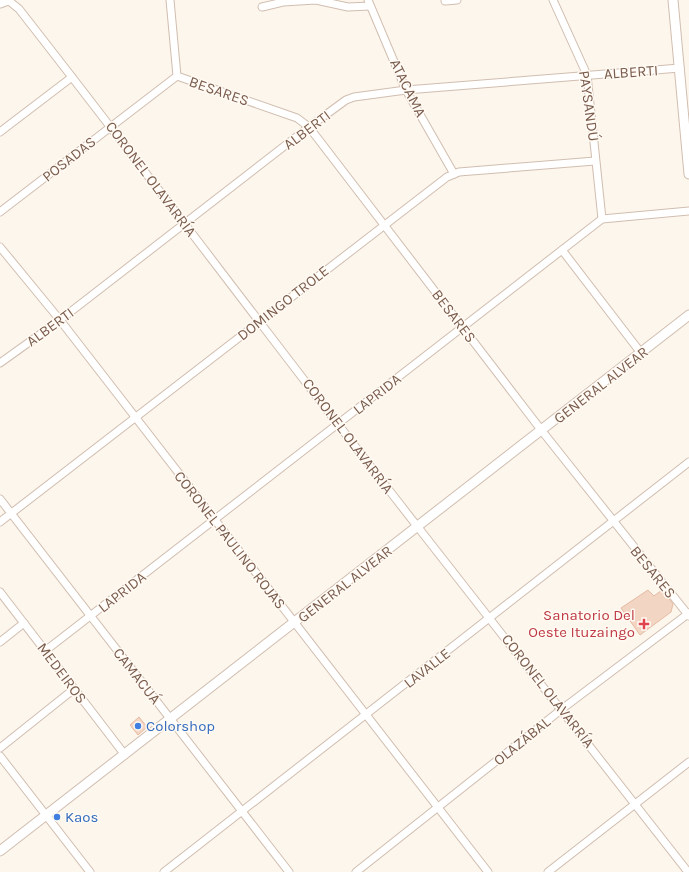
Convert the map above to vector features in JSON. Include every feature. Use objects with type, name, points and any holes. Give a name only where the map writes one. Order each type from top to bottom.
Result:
[{"type":"street","points":[[0,3],[8,0]]},
{"type":"street","name":"CORONEL OLAVARRÍA","points":[[8,0],[19,9],[418,527],[491,618],[688,872]]},
{"type":"street","points":[[170,0],[177,76]]},
{"type":"street","points":[[262,7],[283,2],[316,0],[348,7],[369,3]]},
{"type":"street","points":[[445,1],[457,0]]},
{"type":"street","name":"PAYSANDÚ","points":[[553,0],[587,75],[602,219]]},
{"type":"street","points":[[673,0],[686,111],[689,174]]},
{"type":"street","name":"ATACAMA","points":[[369,3],[406,90],[454,174]]},
{"type":"street","name":"ALBERTI","points":[[0,363],[60,320],[346,100],[354,97],[406,90],[680,68]]},
{"type":"street","name":"POSADAS","points":[[0,212],[177,76]]},
{"type":"street","name":"BESARES","points":[[177,76],[297,118],[309,127],[613,522],[689,614]]},
{"type":"street","points":[[0,132],[72,77]]},
{"type":"street","points":[[454,174],[596,161]]},
{"type":"street","name":"DOMINGO TROLE","points":[[0,522],[384,225],[454,174]]},
{"type":"street","points":[[602,219],[689,211]]},
{"type":"street","name":"LAPRIDA","points":[[45,651],[602,219]]},
{"type":"street","name":"CORONEL PAULINO ROJAS","points":[[0,247],[60,320],[294,624],[488,872]]},
{"type":"street","points":[[562,250],[641,353]]},
{"type":"street","name":"GENERAL ALVEAR","points":[[0,852],[689,315]]},
{"type":"street","name":"LAVALLE","points":[[164,872],[689,462]]},
{"type":"street","name":"CAMACUÁ","points":[[0,499],[289,872]]},
{"type":"street","name":"MEDEIROS","points":[[0,592],[125,755]]},
{"type":"street","name":"OLAZÁBAL","points":[[356,872],[439,808],[562,709],[689,614]]},
{"type":"street","points":[[0,642],[24,623]]},
{"type":"street","points":[[0,748],[74,689]]},
{"type":"street","points":[[0,756],[90,872]]},
{"type":"street","points":[[548,872],[689,762]]},
{"type":"building","points":[[648,590],[654,596],[662,590],[673,604],[671,612],[640,635],[621,608]]},
{"type":"building","name":"Colorshop","points":[[139,717],[147,727],[138,735],[130,725]]},
{"type":"place","name":"Sanatorio Del Oeste Ituzaingo","points":[[644,624]]},
{"type":"place","name":"Colorshop","points":[[138,726]]},
{"type":"place","name":"Kaos","points":[[57,817]]}]
